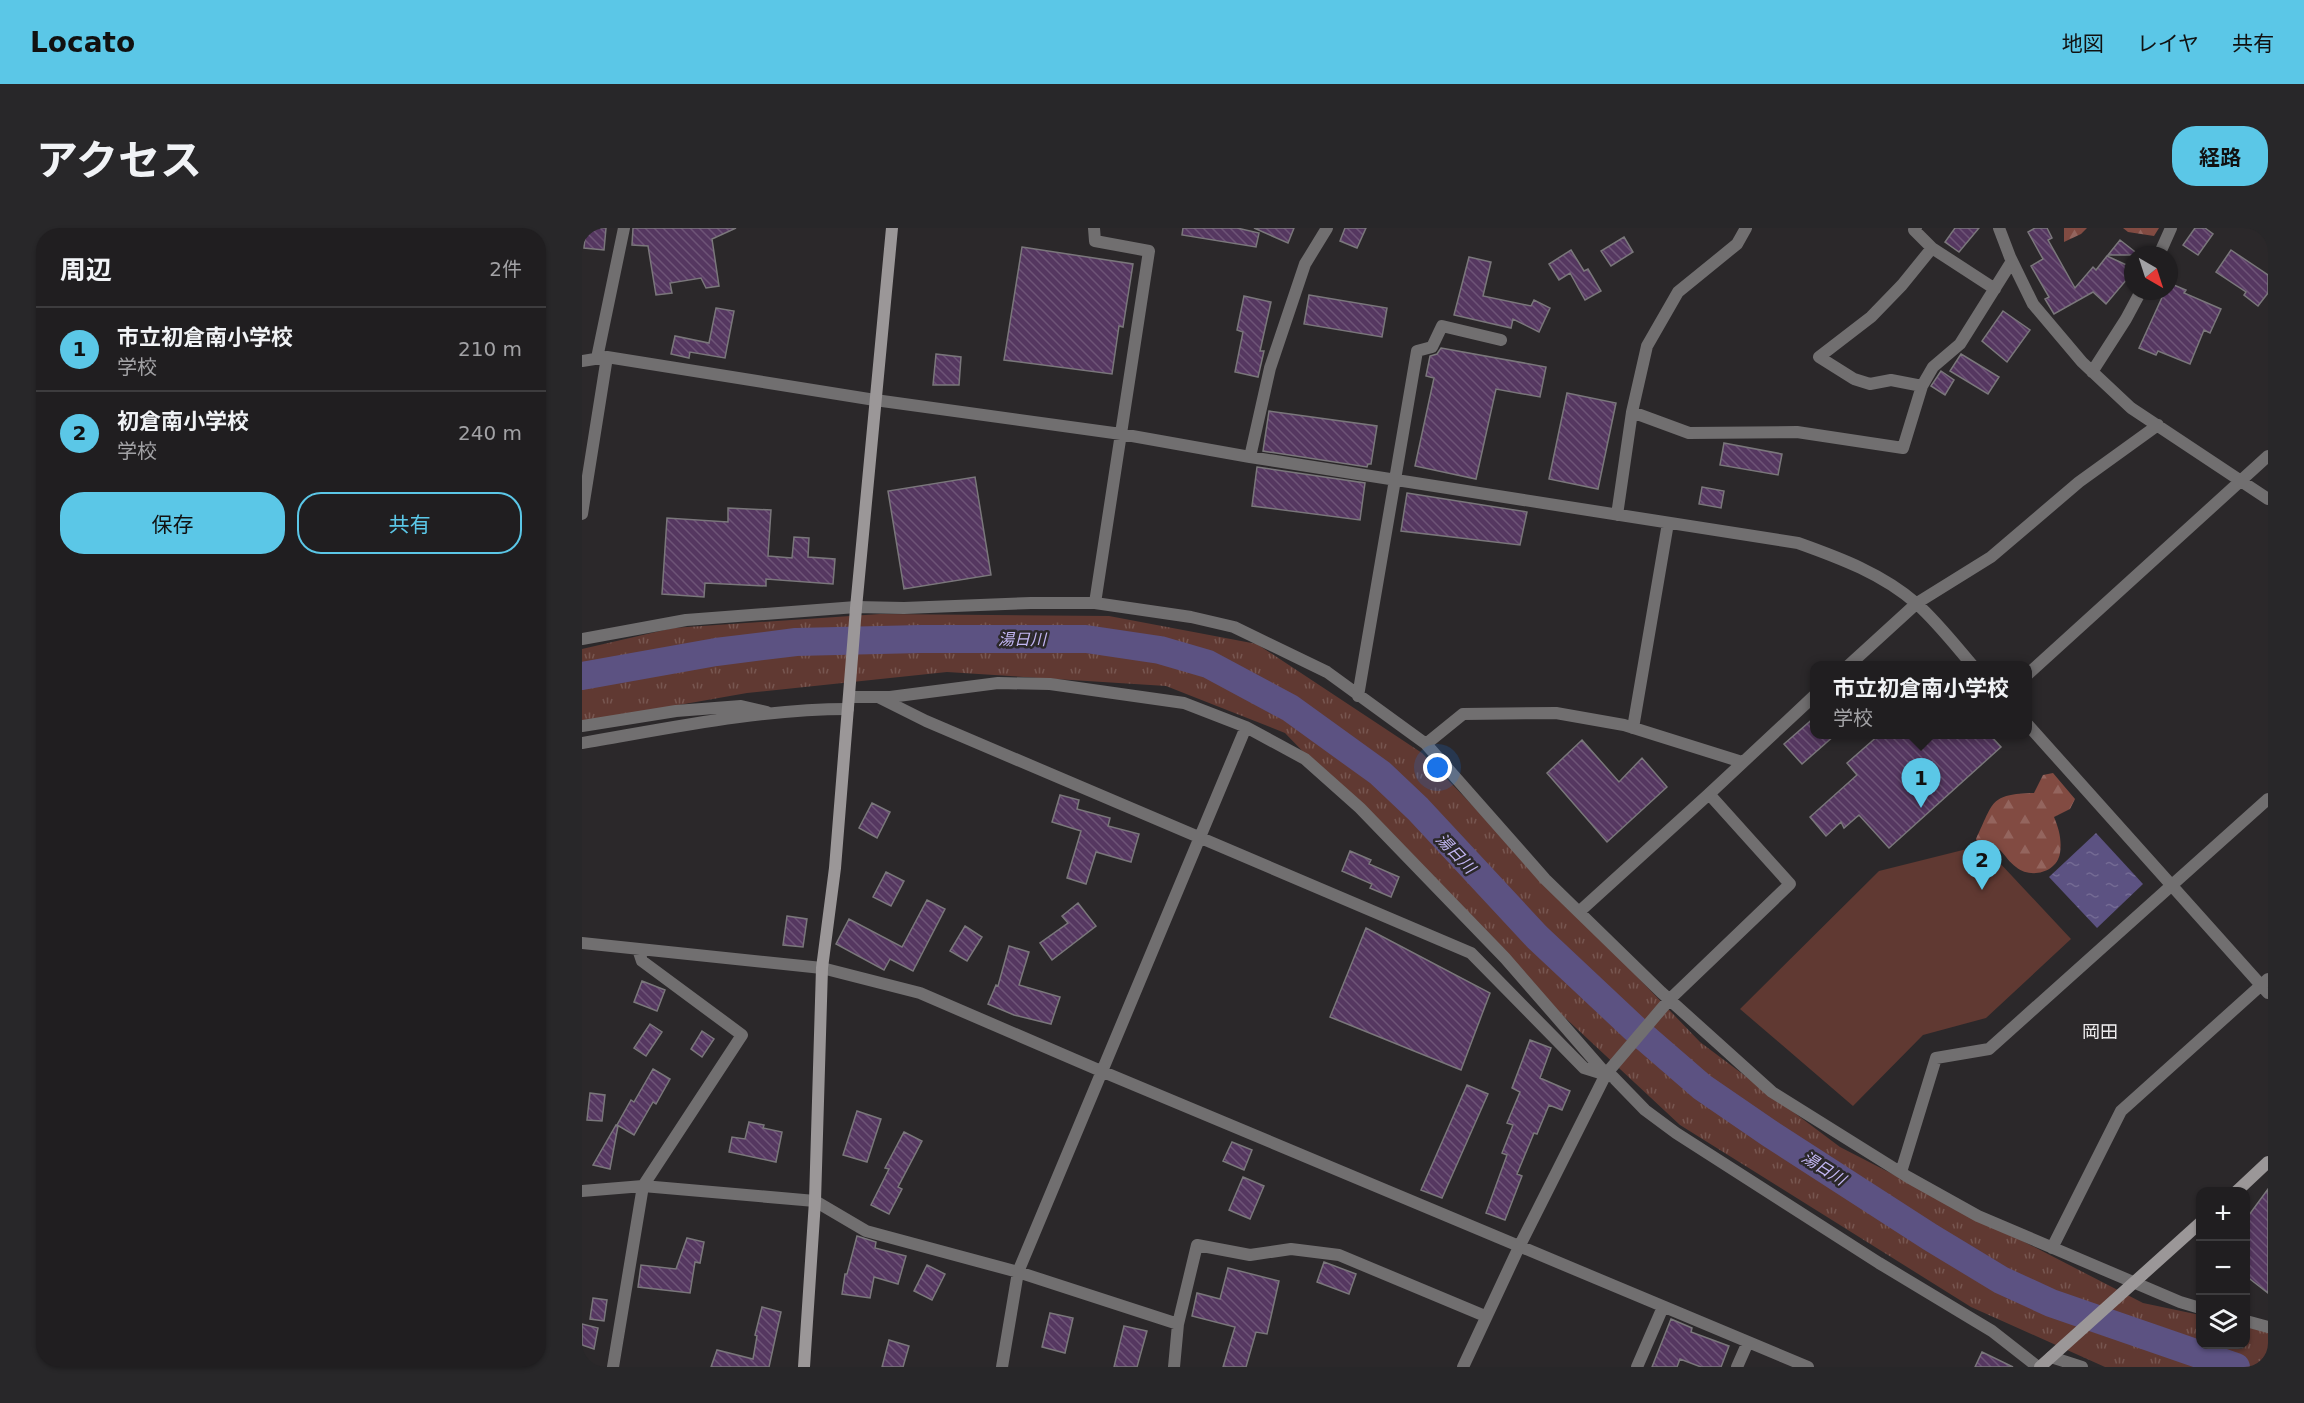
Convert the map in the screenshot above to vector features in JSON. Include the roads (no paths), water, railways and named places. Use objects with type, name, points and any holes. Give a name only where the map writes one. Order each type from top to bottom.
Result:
[{"type":"street","points":[[582,514],[602,358],[624,228]]},
{"type":"street","points":[[804,1367],[815,1201],[822,968],[835,868],[856,607],[892,228]]},
{"type":"street","points":[[1094,228],[1095,241],[1149,251],[1095,603]]},
{"type":"street","points":[[1250,457],[1270,368],[1305,264],[1327,228]]},
{"type":"street","points":[[1617,515],[1632,412],[1647,346],[1678,292],[1737,244],[1746,228]]},
{"type":"street","points":[[1916,228],[1914,230],[1919,237],[1932,248],[1995,289]]},
{"type":"street","points":[[1999,228],[2033,304],[2092,372],[2131,408],[2268,499]]},
{"type":"street","points":[[2163,246],[2171,228]]},
{"type":"street","points":[[1922,386],[1891,380],[1870,384],[1854,379],[1819,357],[1871,317],[1902,285],[1932,248]]},
{"type":"street","points":[[1632,412],[1689,433],[1797,432],[1903,448],[1922,386],[1933,367],[1960,345],[2012,261]]},
{"type":"street","points":[[2092,372],[2136,300]]},
{"type":"street","points":[[1358,696],[1417,351],[1432,346],[1442,327],[1502,340]]},
{"type":"street","points":[[582,361],[602,358],[875,400],[1121,434],[1250,457],[1798,543],[1849,561],[1917,603],[1969,661]]},
{"type":"street","points":[[1853,661],[1917,603],[1991,557],[2079,482],[2158,425]]},
{"type":"street","points":[[2032,670],[2268,456]]},
{"type":"street","points":[[1633,728],[1668,523]]},
{"type":"street","points":[[582,639],[686,620],[856,607],[904,608],[1095,603],[1191,617],[1234,627],[1327,672],[1426,744],[1545,879],[1580,911],[1666,1003],[1772,1092],[1900,1172],[1978,1216],[2131,1285],[2196,1307]]},
{"type":"street","points":[[582,743],[818,709],[849,700],[998,683],[1050,684],[1184,703],[1246,727],[1305,759],[1360,808],[1646,1110],[1676,1133],[1880,1263],[1992,1331],[2039,1367],[2196,1227]]},
{"type":"street","points":[[878,697],[926,721],[1471,953],[1584,1068],[1609,1070]]},
{"type":"street","points":[[1580,911],[1810,701]]},
{"type":"street","points":[[582,726],[676,711],[741,706],[774,714]]},
{"type":"street","points":[[1426,744],[1463,714],[1556,713],[1633,728],[1742,762]]},
{"type":"street","points":[[1002,1367],[1018,1272],[1246,727]]},
{"type":"street","points":[[2032,730],[2171,885],[2266,986],[2121,1111],[2052,1248]]},
{"type":"street","points":[[1466,1366],[1485,1316],[1609,1070],[1666,1003],[1790,884],[1709,794]]},
{"type":"street","points":[[1900,1172],[1936,1058],[1989,1048],[2268,799]]},
{"type":"street","points":[[582,943],[822,968],[920,993],[1808,1367]]},
{"type":"street","points":[[613,1367],[643,1186],[742,1035],[642,961],[638,949]]},
{"type":"street","points":[[2240,1187],[2268,1162]]},
{"type":"street","points":[[582,1191],[643,1186],[815,1201],[866,1231],[1018,1272],[1178,1324]]},
{"type":"street","points":[[1174,1367],[1178,1324],[1197,1245],[1250,1255],[1291,1249],[1339,1255],[1485,1316]]},
{"type":"street","points":[[1637,1367],[1663,1307]]},
{"type":"street","points":[[2250,1322],[2268,1327]]},
{"type":"street","points":[[1737,1367],[1748,1342]]},
{"type":"street","points":[[2053,1355],[2082,1367]]},
{"type":"water","points":[[2096,833],[2143,884],[2097,928],[2049,877]]},
{"type":"waterway","name":"湯日川","points":[[582,676],[716,652],[796,642],[921,639],[1086,639],[1160,650],[1208,664],[1290,708],[1380,773],[1418,809],[1537,937],[1635,1029],[1702,1087],[1769,1133],[2001,1280],[2051,1303],[2236,1367]]},
{"type":"place","name":"市立初倉南小学校","points":[[1921,808]]},
{"type":"place","name":"初倉南小学校","points":[[1982,890]]},
{"type":"district","name":"岡田","points":[[2100,1032]]}]
